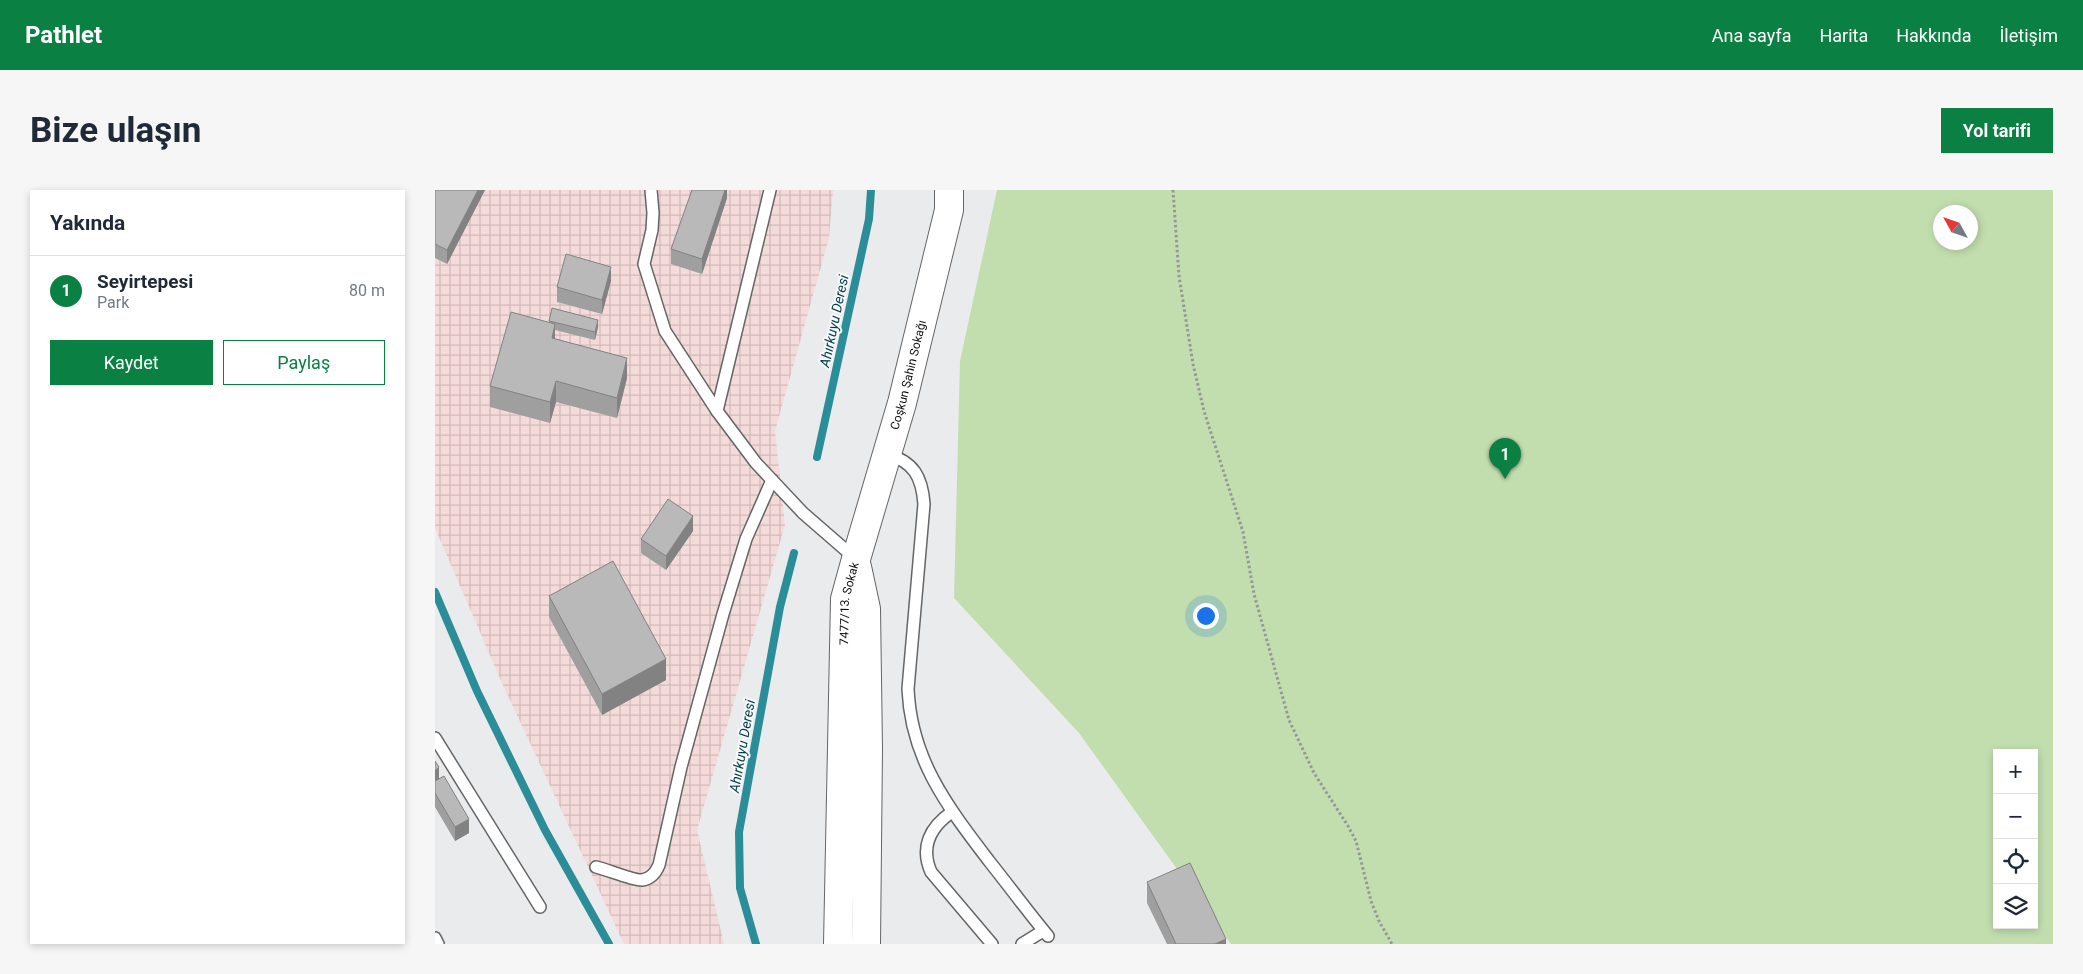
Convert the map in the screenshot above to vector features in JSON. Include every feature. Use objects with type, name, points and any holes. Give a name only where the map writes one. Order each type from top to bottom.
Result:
[{"type":"street","name":"Coşkun Şahin Sokağı","points":[[855,559],[902,403],[946,220],[949,190]]},
{"type":"street","name":"7477/13. Sokak","points":[[838,944],[845,599],[855,559]]},
{"type":"street","name":"7477/13. Sokak","points":[[855,559],[866,609],[868,759],[866,944]]},
{"type":"lane","points":[[651,190],[652,230],[644,264],[665,331],[717,411],[756,463],[803,513],[855,559]]},
{"type":"lane","points":[[717,411],[770,190]]},
{"type":"lane","points":[[887,454],[909,464],[920,482],[923,493],[922,523],[908,672],[909,706],[920,752],[929,773],[951,812],[1046,934],[1022,944]]},
{"type":"lane","points":[[596,867],[641,880],[656,872],[683,757],[723,614],[746,538],[772,480]]},
{"type":"lane","points":[[435,738],[540,907]]},
{"type":"lane","points":[[951,812],[936,826],[930,835],[927,843],[927,862],[931,872],[992,944]]},
{"type":"lane","points":[[435,938],[438,944]]},
{"type":"path","points":[[1173,190],[1179,276],[1193,364],[1204,411],[1243,532],[1254,594],[1289,720],[1314,773],[1349,826],[1356,841],[1371,901],[1379,921],[1392,944]]},
{"type":"shaded area","points":[[435,190],[833,190],[829,238],[775,431],[785,525],[697,830],[724,944],[624,944],[502,683],[435,528]]},
{"type":"green space","points":[[997,190],[2053,190],[2053,944],[1231,944],[1079,733],[954,598],[960,361]]},
{"type":"building","points":[[435,190],[478,190],[447,250],[435,244]]},
{"type":"building","points":[[692,190],[725,190],[702,259],[671,249]]},
{"type":"building","points":[[566,254],[611,267],[602,300],[557,287]]},
{"type":"building","points":[[552,308],[598,320],[595,332],[549,321]]},
{"type":"building","points":[[511,312],[555,324],[552,338],[627,358],[617,398],[556,381],[550,402],[490,386]]},
{"type":"building","points":[[668,499],[693,516],[666,556],[641,539]]},
{"type":"building","points":[[613,561],[666,659],[602,694],[549,596]]},
{"type":"building","points":[[435,761],[439,767],[435,771]]},
{"type":"building","points":[[444,776],[469,819],[455,827],[435,793],[435,781]]},
{"type":"building","points":[[1190,863],[1226,939],[1215,944],[1176,944],[1147,882]]},
{"type":"waterway","name":"Ahırkuyu Deresi","points":[[817,457],[869,219],[871,190]]},
{"type":"waterway","name":"Ahırkuyu Deresi","points":[[756,944],[740,888],[739,832],[780,607],[794,553]]},
{"type":"waterway","name":"Ahırkuyu Deresi","points":[[435,592],[477,691],[545,830],[609,944]]},
{"type":"place","name":"Seyirtepesi","points":[[1505,479]]}]
